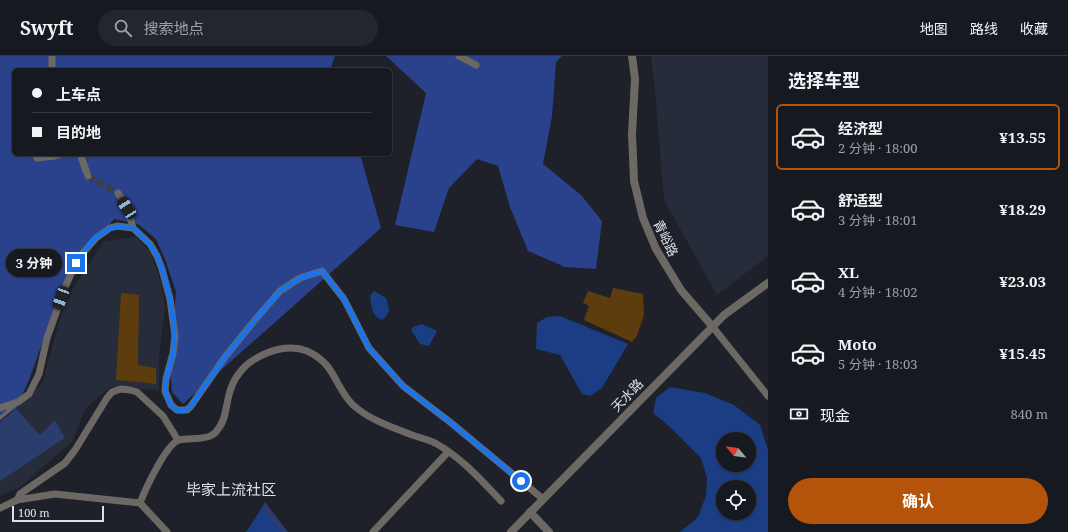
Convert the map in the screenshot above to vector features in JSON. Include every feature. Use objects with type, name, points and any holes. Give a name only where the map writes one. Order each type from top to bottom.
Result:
[{"type":"street","points":[[52,56],[52,68]]},
{"type":"street","points":[[459,56],[476,65]]},
{"type":"street","name":"青峪路","points":[[632,56],[635,79],[632,134],[634,181],[643,218],[656,249],[681,290],[767,392]]},
{"type":"street","points":[[36,156],[37,158],[55,156]]},
{"type":"street","points":[[81,156],[88,176]]},
{"type":"street","points":[[118,193],[127,208],[133,228],[150,244],[157,256],[170,299],[175,336],[165,391],[167,399],[177,410],[187,410],[191,406],[225,357],[280,291],[300,278],[322,271],[344,299],[369,348],[403,386],[450,422],[543,499]]},
{"type":"street","points":[[0,408],[18,402],[28,394],[39,374],[46,338],[66,285],[82,254],[96,238],[110,228],[117,226],[133,228]]},
{"type":"street","name":"天水路","points":[[511,532],[712,326],[724,315],[768,283]]},
{"type":"street","points":[[140,503],[148,484],[170,447],[178,440],[211,436],[221,426],[225,416],[229,393],[240,373],[254,359],[271,351],[292,348],[306,351],[321,359],[329,367],[353,405],[380,424],[435,443],[472,470],[501,501]]},
{"type":"street","points":[[17,500],[20,494],[65,463],[75,450],[107,398],[112,392],[120,389],[137,392],[163,416],[178,440]]},
{"type":"street","points":[[373,532],[448,452]]},
{"type":"street","points":[[0,508],[17,500],[55,494],[140,503],[167,532]]},
{"type":"street","points":[[530,512],[549,532]]},
{"type":"lane","points":[[0,418],[18,402]]},
{"type":"shaded area","points":[[0,56],[335,56],[331,68],[12,68],[12,156],[361,156],[381,228],[183,404],[172,392],[170,366],[176,292],[166,262],[156,239],[138,224],[114,219],[66,277],[29,380],[16,409],[0,417]]},
{"type":"shaded area","points":[[386,56],[562,56],[556,62],[552,116],[543,164],[581,195],[602,221],[596,269],[565,267],[528,251],[510,207],[498,166],[477,159],[449,188],[434,232],[395,225],[426,93]]},
{"type":"shaded area","points":[[651,56],[768,56],[768,256],[717,295],[664,200]]},
{"type":"shaded area","points":[[136,237],[151,253],[161,283],[165,306],[159,358],[159,390],[110,387],[86,408],[72,442],[19,488],[0,496],[0,420],[42,384],[66,299],[104,241]]},
{"type":"shaded area","points":[[374,291],[386,298],[388,305],[389,310],[387,315],[382,320],[376,316],[372,307],[370,296]]},
{"type":"shaded area","points":[[560,316],[628,344],[602,388],[590,396],[582,394],[560,355],[536,349],[537,323],[547,317]]},
{"type":"shaded area","points":[[422,324],[437,331],[429,346],[420,344],[411,330],[413,327]]},
{"type":"shaded area","points":[[670,387],[705,393],[734,405],[760,425],[768,450],[768,532],[680,532],[698,517],[706,496],[707,478],[701,458],[670,427],[653,413],[656,398]]},
{"type":"shaded area","points":[[16,409],[40,435],[55,420],[65,438],[0,481],[0,422]]},
{"type":"shaded area","points":[[265,502],[288,532],[246,532],[252,525]]},
{"type":"shaded area","points":[[262,508],[277,526],[281,532],[246,532]]},
{"type":"building","points":[[613,288],[643,294],[644,315],[637,336],[632,342],[584,320],[589,306],[583,303],[588,291],[610,298]]},
{"type":"building","points":[[121,293],[139,295],[138,365],[156,368],[156,384],[116,380]]},
{"type":"tunnel","points":[[88,176],[118,193]]},
{"type":"district","name":"毕家上流社区","points":[[231,490]]},
{"type":"route","points":[[76,263],[96,238],[110,228],[117,226],[133,228],[150,244],[162,269],[170,299],[175,336],[165,391],[167,399],[171,405],[177,410],[182,411],[187,410],[191,406],[225,357],[280,291],[300,278],[322,271],[344,299],[369,348],[403,386],[450,422],[521,481]]}]
